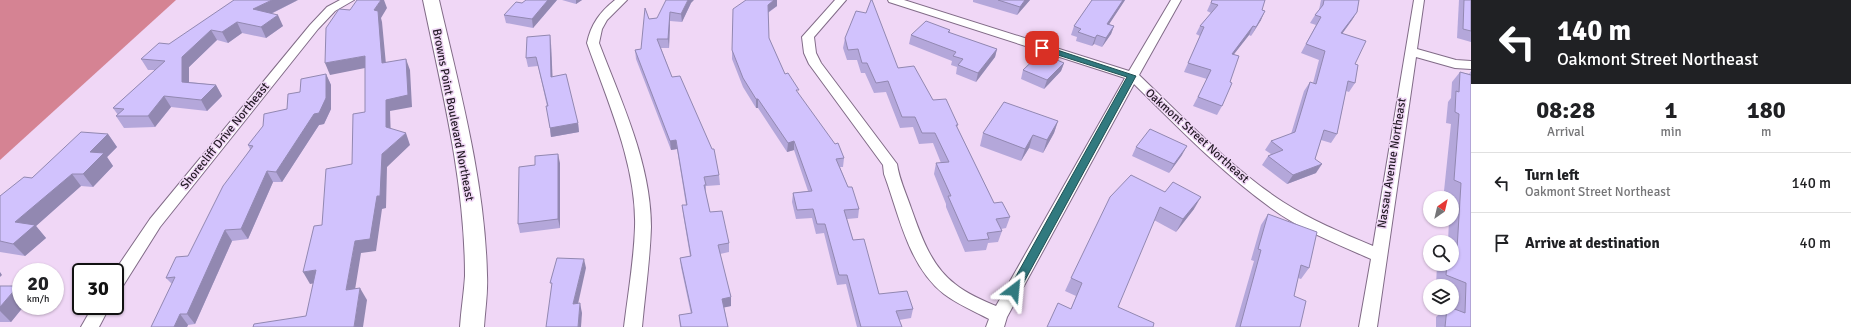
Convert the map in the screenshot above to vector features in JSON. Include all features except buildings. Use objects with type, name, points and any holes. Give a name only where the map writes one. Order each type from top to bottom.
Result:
[{"type":"street","name":"Shorecliff Drive Northeast","points":[[124,270],[155,223],[314,28],[331,9],[348,0]]},
{"type":"street","name":"Browns Point Boulevard Northeast","points":[[431,0],[468,182],[476,276],[472,327]]},
{"type":"street","points":[[622,0],[604,16],[595,29],[593,43],[626,136],[636,170],[643,214],[633,327]]},
{"type":"street","points":[[842,0],[808,37],[809,48],[815,64],[890,164],[891,174],[918,245],[930,267],[949,289],[997,322],[1132,76],[1176,0]]},
{"type":"street","name":"Oakmont Street Northeast","points":[[893,0],[1132,76],[1231,169],[1277,205],[1320,230],[1378,255]]},
{"type":"street","name":"Nassau Avenue Northeast","points":[[1368,327],[1378,255],[1419,0]]},
{"type":"street","points":[[1410,51],[1455,64],[1471,65]]},
{"type":"street","points":[[90,327],[97,315]]},
{"type":"shaded area","points":[[0,0],[176,0],[0,160]]},
{"type":"route","points":[[1014,290],[1132,76],[1042,48]]}]
